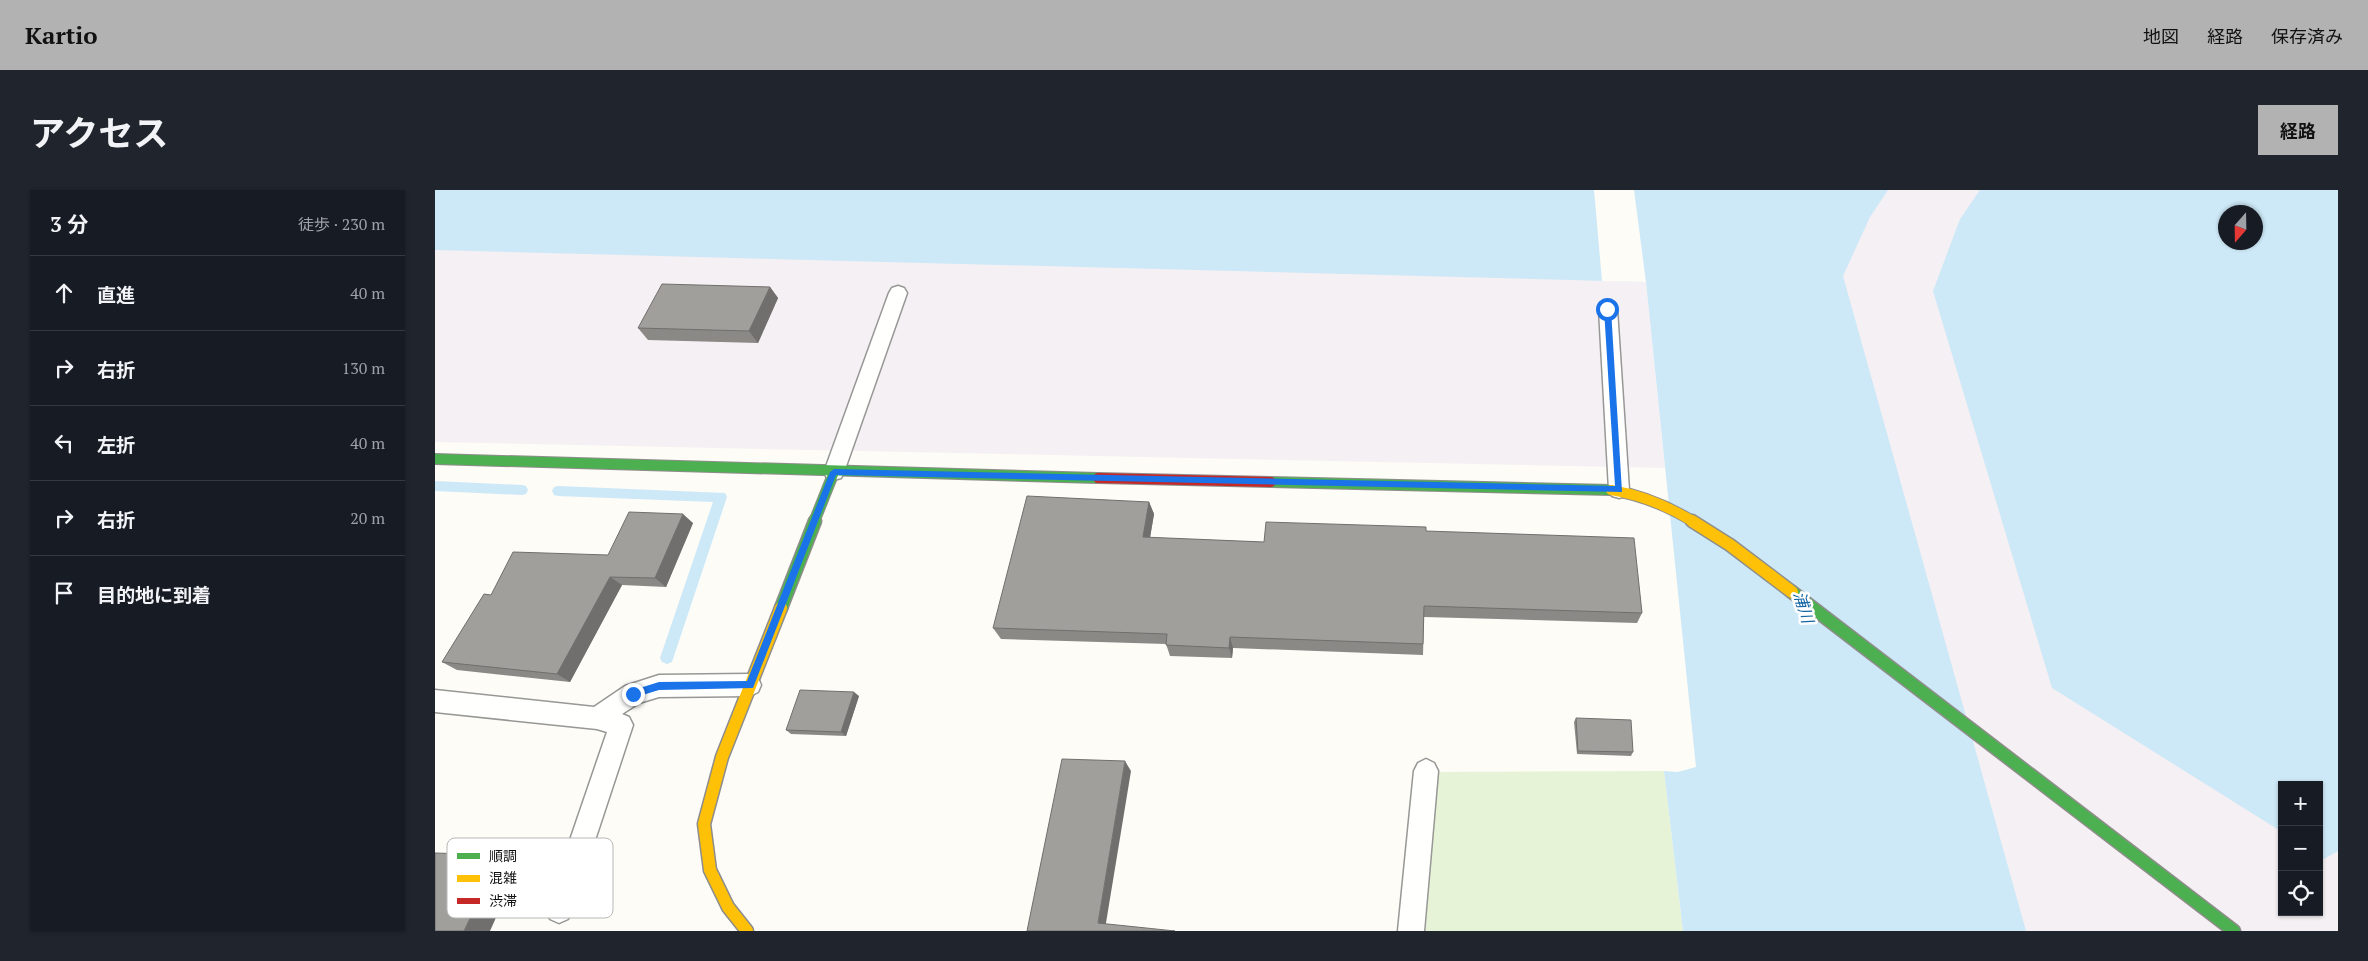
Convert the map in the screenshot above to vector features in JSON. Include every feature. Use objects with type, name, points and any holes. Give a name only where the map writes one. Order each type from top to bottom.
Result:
[{"type":"street","points":[[435,460],[834,472],[1619,490],[1647,497],[1677,512],[1730,545],[2234,931]]},
{"type":"street","points":[[747,931],[728,907],[710,870],[704,824],[722,757],[834,472]]},
{"type":"lane","points":[[834,472],[899,293]]},
{"type":"lane","points":[[1607,309],[1619,490]]},
{"type":"lane","points":[[597,718],[633,694],[659,686],[750,685]]},
{"type":"lane","points":[[435,701],[597,718],[621,725],[583,838]]},
{"type":"lane","points":[[1411,931],[1426,772]]},
{"type":"shaded area","points":[[435,190],[2338,190],[2338,931],[2026,931],[1646,282],[1665,468],[435,442]]},
{"type":"green space","points":[[1664,771],[1683,931],[1424,931],[1438,772]]},
{"type":"water","name":"浦川","points":[[435,190],[1888,190],[1870,217],[1843,276],[2026,931],[1683,931],[1664,771],[1678,772],[1696,767],[1646,282],[435,250]]},
{"type":"water","points":[[1980,190],[2338,190],[2338,851],[2323,858],[2323,781],[2278,781],[2278,829],[2052,688],[1933,291],[1960,219]]},
{"type":"pier","points":[[1594,190],[1634,190],[1646,282],[1602,281]]},
{"type":"building","points":[[662,284],[770,287],[749,331],[638,328]]},
{"type":"building","points":[[1027,496],[1149,502],[1143,537],[1264,542],[1266,522],[1426,527],[1426,531],[1634,538],[1642,613],[1424,606],[1423,644],[1230,637],[1229,648],[1166,645],[1167,634],[993,628]]},
{"type":"building","points":[[629,512],[683,514],[655,578],[610,577],[557,674],[442,662],[484,594],[491,595],[513,552],[608,555]]},
{"type":"building","points":[[800,690],[854,692],[841,732],[786,730]]},
{"type":"building","points":[[1576,718],[1631,720],[1633,752],[1578,751]]},
{"type":"building","points":[[1062,759],[1125,761],[1098,923],[1175,931],[1027,931]]},
{"type":"building","points":[[435,853],[447,853],[447,918],[470,918],[464,931],[435,931]]},
{"type":"waterway","points":[[435,486],[522,490]]},
{"type":"waterway","points":[[558,491],[721,497],[667,658]]},
{"type":"traffic: fast","points":[[435,459],[1098,478]]},
{"type":"traffic: fast","points":[[781,608],[834,472]]},
{"type":"traffic: fast","points":[[1271,482],[1611,490]]},
{"type":"traffic: fast","points":[[1792,592],[2234,931]]},
{"type":"traffic: slow","points":[[1611,490],[1633,493],[1681,514],[1730,545],[1792,592]]},
{"type":"traffic: slow","points":[[747,931],[728,907],[710,870],[704,824],[722,757],[781,608]]},
{"type":"traffic: jam","points":[[1098,478],[1271,482]]},
{"type":"route","points":[[633,694],[659,686],[750,685],[834,472],[1619,490],[1607,309]]}]
